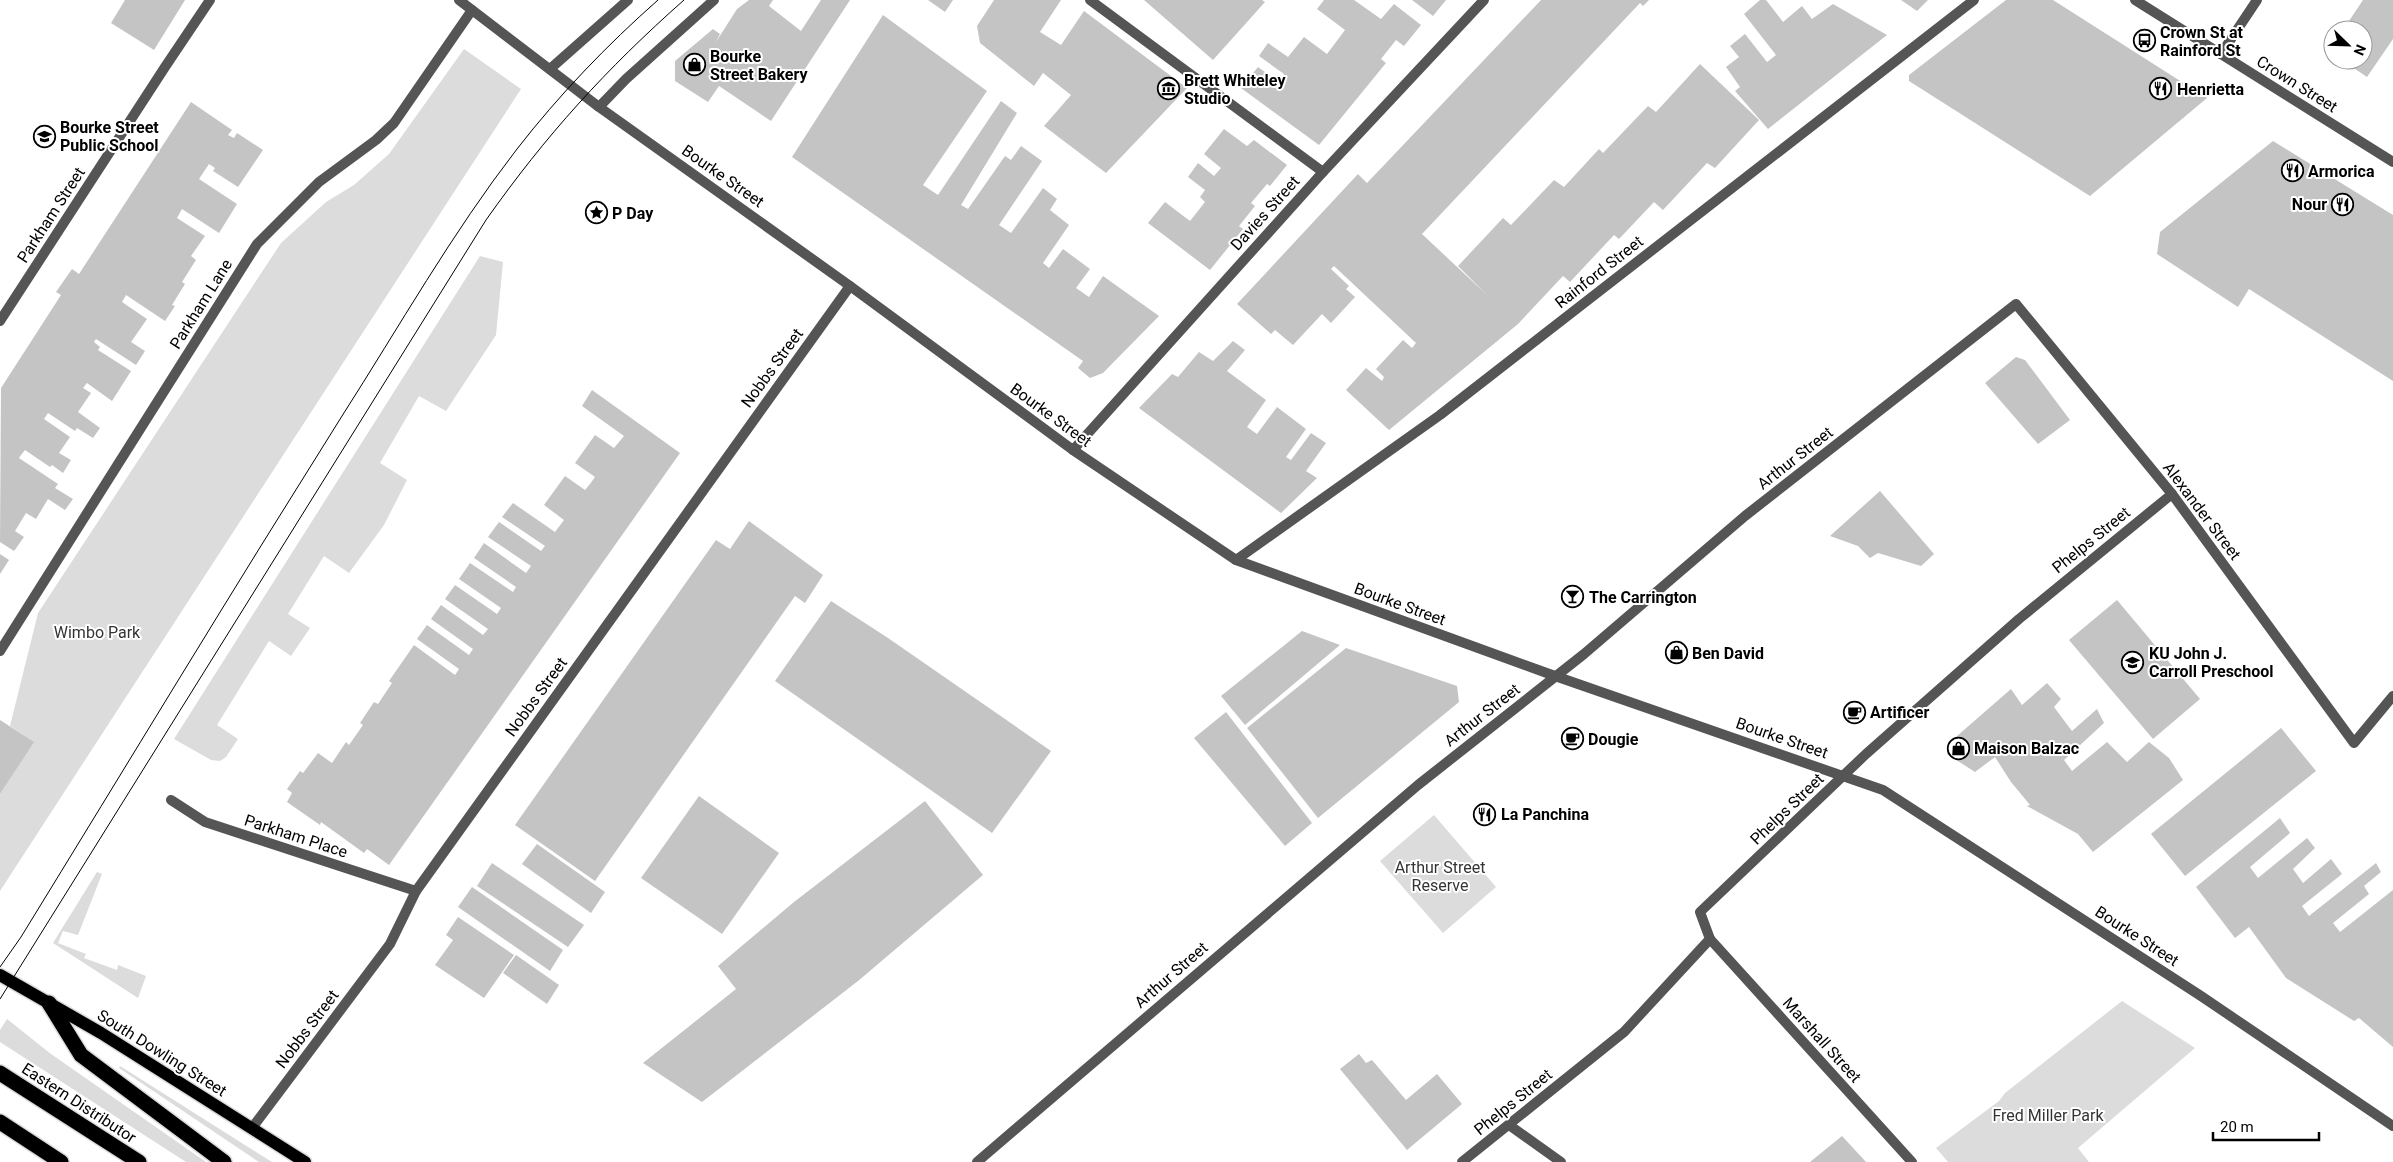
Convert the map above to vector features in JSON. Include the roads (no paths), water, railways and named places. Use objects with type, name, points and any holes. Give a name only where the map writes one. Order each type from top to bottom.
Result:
[{"type":"highway","points":[[49,1003],[81,1055],[224,1162]]},
{"type":"highway","name":"Eastern Distributor","points":[[0,1073],[139,1162]]},
{"type":"highway","points":[[0,1122],[61,1162]]},
{"type":"main road","name":"South Dowling Street","points":[[0,975],[49,1003],[305,1162]]},
{"type":"street","name":"Parkham Street","points":[[0,321],[164,66],[210,0]]},
{"type":"street","name":"Bourke Street","points":[[459,0],[599,107],[850,286],[1073,450],[1236,560],[1555,676],[1883,790],[1919,811],[2201,996],[2393,1126]]},
{"type":"street","points":[[550,69],[628,0]]},
{"type":"street","points":[[599,107],[626,79],[714,0]]},
{"type":"street","points":[[1090,0],[1323,172]]},
{"type":"street","name":"Davies Street","points":[[1073,450],[1323,172],[1484,0]]},
{"type":"street","name":"Rainford Street","points":[[1236,560],[1440,415],[1974,0]]},
{"type":"street","name":"Crown Street","points":[[2135,0],[2393,162]]},
{"type":"street","points":[[2221,54],[2257,0]]},
{"type":"street","name":"Parkham Lane","points":[[0,651],[257,244],[319,182],[376,140],[394,123],[472,10]]},
{"type":"street","name":"Nobbs Street","points":[[252,1128],[390,944],[416,890],[850,286]]},
{"type":"street","name":"Alexander Street","points":[[2016,304],[2172,494],[2354,743],[2393,696]]},
{"type":"street","name":"Arthur Street","points":[[977,1162],[1418,785],[1584,654],[1745,516],[2016,304]]},
{"type":"street","name":"Phelps Street","points":[[1462,1162],[1624,1032],[1710,938],[1700,912],[1844,775],[2019,619],[2172,494]]},
{"type":"street","name":"Parkham Place","points":[[171,800],[205,822],[416,890]]},
{"type":"street","name":"Marshall Street","points":[[1710,938],[1912,1162]]},
{"type":"street","points":[[1509,1125],[1561,1162]]},
{"type":"tram line","points":[[0,967],[21,937],[261,546],[426,281],[470,214],[517,149],[550,109],[602,53],[658,0]]},
{"type":"tram line","points":[[0,999],[486,220],[531,159],[578,104],[684,0]]},
{"type":"place","name":"Crown St at Rainford St","points":[[2144,41]]},
{"type":"place","name":"Bourke Street Bakery","points":[[694,65]]},
{"type":"place","name":"Brett Whiteley Studio","points":[[1168,89]]},
{"type":"place","name":"Henrietta","points":[[2161,89]]},
{"type":"place","name":"Bourke Street Public School","points":[[44,136]]},
{"type":"place","name":"Armorica","points":[[2292,171]]},
{"type":"place","name":"Nour","points":[[2343,204]]},
{"type":"place","name":"P Day","points":[[596,213]]},
{"type":"place","name":"The Carrington","points":[[1573,597]]},
{"type":"place","name":"Ben David","points":[[1676,653]]},
{"type":"place","name":"KU John J. Carroll Preschool","points":[[2133,662]]},
{"type":"place","name":"Artificer","points":[[1854,712]]},
{"type":"place","name":"Dougie","points":[[1572,739]]},
{"type":"place","name":"Maison Balzac","points":[[1958,748]]},
{"type":"place","name":"La Panchina","points":[[1485,814]]},
{"type":"park label","name":"Wimbo Park","points":[[97,632]]},
{"type":"park label","name":"Arthur Street Reserve","points":[[1440,876]]},
{"type":"park label","name":"Fred Miller Park","points":[[2048,1115]]}]
